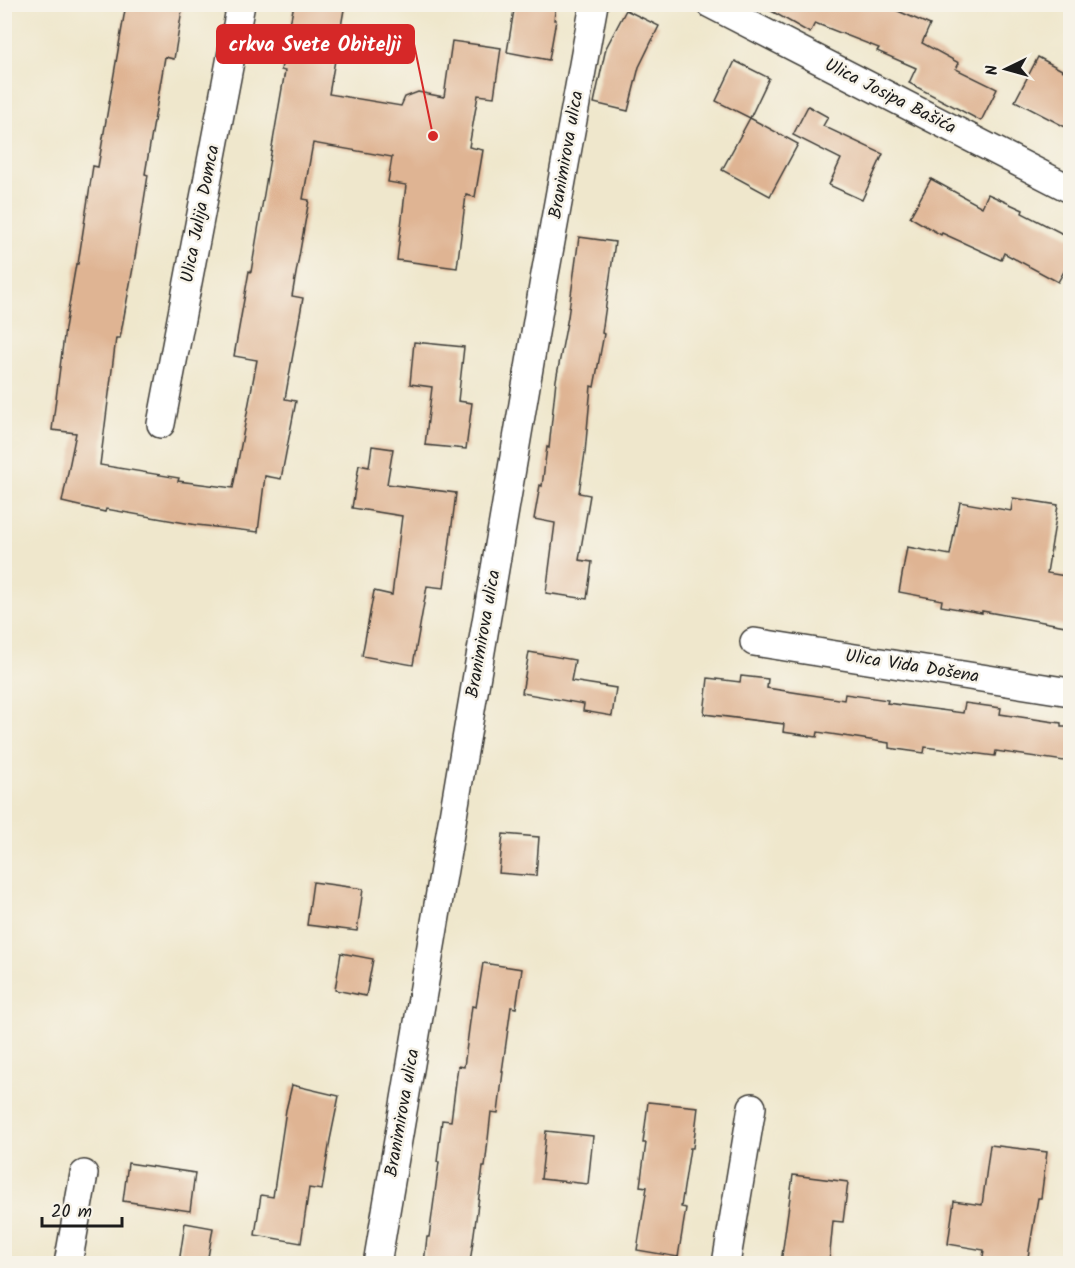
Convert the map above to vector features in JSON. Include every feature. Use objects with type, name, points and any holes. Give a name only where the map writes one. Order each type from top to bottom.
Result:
[{"type":"street","name":"Ulica Julija Domca","points":[[161,424],[241,4]]},
{"type":"street","name":"Branimirova ulica","points":[[377,1263],[544,280],[594,4]]},
{"type":"street","name":"Ulica Josipa Bašića","points":[[710,4],[1071,189]]},
{"type":"street","name":"Ulica Vida Došena","points":[[754,642],[1071,692]]},
{"type":"street","points":[[726,1263],[752,1107]]},
{"type":"street","points":[[68,1263],[84,1174]]},
{"type":"building","points":[[126,4],[183,4],[174,59],[165,57],[145,174],[148,175],[135,257],[120,338],[116,338],[100,465],[179,478],[178,481],[233,488],[257,360],[234,356],[249,271],[251,272],[285,71],[281,70],[294,4],[345,4],[329,94],[401,106],[405,97],[418,92],[444,97],[452,41],[501,48],[494,97],[478,95],[469,147],[483,150],[475,197],[466,195],[457,268],[397,260],[406,185],[388,182],[392,157],[313,143],[303,199],[309,200],[292,296],[303,298],[285,399],[296,401],[281,479],[265,476],[258,532],[197,525],[106,509],[105,512],[62,502],[76,433],[52,430],[65,328],[76,264],[78,264],[93,166],[98,167]]},
{"type":"building","points":[[515,4],[556,4],[554,20],[556,20],[549,60],[507,52]]},
{"type":"building","points":[[759,4],[882,4],[930,25],[922,43],[959,63],[956,69],[997,89],[981,121],[909,83],[916,68],[877,51],[879,48],[815,23],[810,33]]},
{"type":"building","points":[[626,10],[659,26],[639,67],[628,111],[594,103],[606,48]]},
{"type":"building","points":[[1038,57],[1071,75],[1071,130],[1015,101]]},
{"type":"building","points":[[735,61],[769,78],[750,118],[716,101]]},
{"type":"building","points":[[808,106],[828,117],[823,126],[883,154],[862,200],[829,185],[841,159],[793,135]]},
{"type":"building","points":[[750,118],[798,144],[770,196],[722,170]]},
{"type":"building","points":[[931,179],[982,207],[988,194],[1023,210],[1022,213],[1071,238],[1071,259],[1058,282],[1004,253],[1001,260],[942,233],[941,235],[910,217]]},
{"type":"building","points":[[579,237],[615,242],[602,333],[604,334],[594,387],[591,386],[579,493],[590,495],[579,560],[592,562],[587,599],[546,593],[555,523],[534,519],[540,485],[542,486],[547,447],[549,448],[556,380],[568,317]]},
{"type":"building","points":[[414,342],[464,347],[458,401],[472,403],[466,449],[425,445],[432,387],[410,384]]},
{"type":"building","points":[[372,446],[393,449],[387,484],[456,493],[444,588],[427,586],[413,665],[362,656],[374,591],[392,595],[402,516],[352,508],[359,465],[369,467]]},
{"type":"building","points":[[1013,498],[1058,505],[1047,573],[1071,577],[1071,627],[941,606],[942,600],[899,592],[907,547],[950,555],[960,502],[1011,511]]},
{"type":"building","points":[[529,652],[575,660],[571,681],[616,688],[612,716],[583,711],[584,704],[522,693]]},
{"type":"building","points":[[741,676],[768,679],[767,688],[844,700],[845,694],[888,700],[887,703],[963,713],[965,703],[1001,708],[1000,714],[1061,723],[1061,727],[1071,727],[1071,762],[996,751],[995,756],[925,747],[924,753],[889,748],[889,743],[818,732],[817,737],[783,732],[784,724],[704,714],[708,678],[740,682]]},
{"type":"building","points":[[503,834],[539,837],[536,876],[499,873]]},
{"type":"building","points":[[313,882],[363,889],[357,931],[307,925]]},
{"type":"building","points":[[341,953],[373,959],[366,996],[335,990]]},
{"type":"building","points":[[483,963],[522,969],[516,1008],[511,1007],[498,1113],[491,1112],[470,1263],[424,1263],[439,1162],[437,1162],[442,1120],[451,1121],[458,1066],[464,1067],[472,1006],[476,1007]]},
{"type":"building","points":[[292,1085],[339,1096],[322,1190],[309,1188],[301,1243],[255,1235],[261,1195],[273,1197]]},
{"type":"building","points":[[648,1102],[698,1107],[693,1148],[690,1148],[681,1207],[686,1208],[678,1257],[637,1250],[647,1187],[640,1186],[646,1143],[643,1143]]},
{"type":"building","points":[[546,1131],[593,1136],[588,1184],[541,1179]]},
{"type":"building","points":[[990,1145],[1047,1152],[1041,1198],[1038,1198],[1027,1263],[982,1263],[984,1250],[948,1244],[954,1201],[982,1205]]},
{"type":"building","points":[[128,1163],[195,1173],[190,1211],[123,1201]]},
{"type":"building","points":[[793,1175],[848,1182],[843,1222],[833,1221],[829,1263],[781,1263]]},
{"type":"building","points":[[185,1223],[213,1228],[207,1263],[179,1263]]},
{"type":"place","name":"crkva Svete Obitelji","points":[[433,136]]}]
